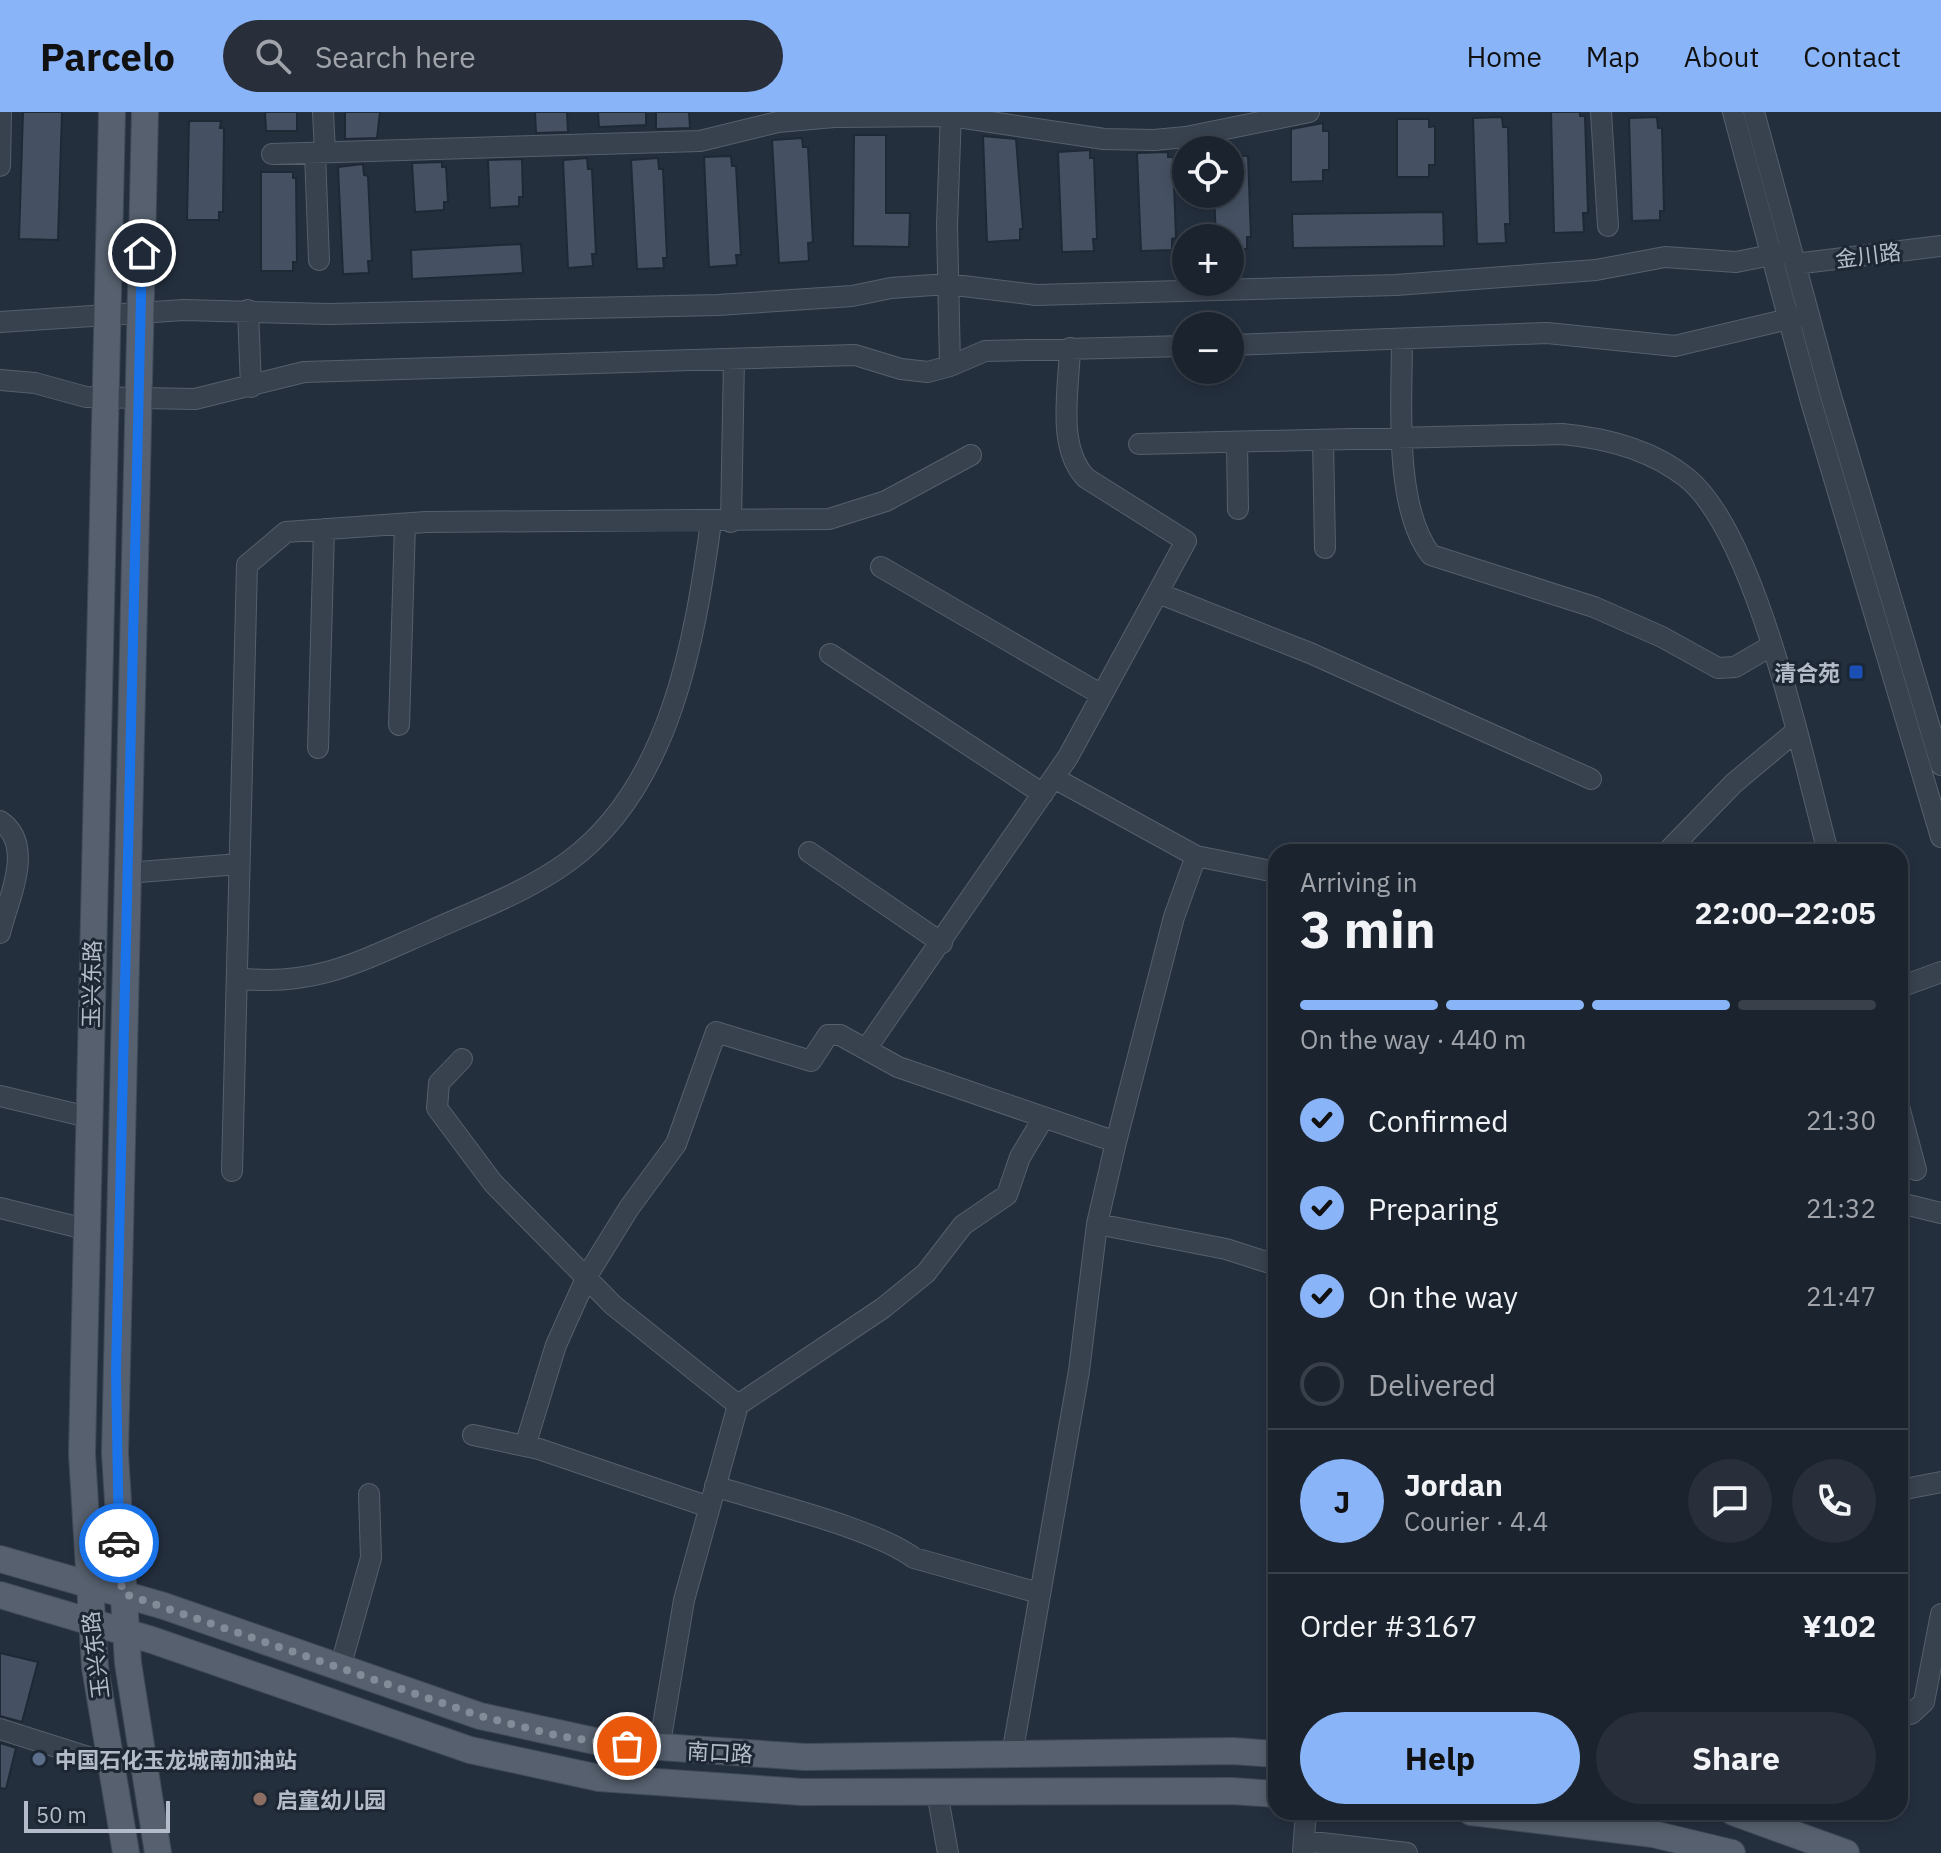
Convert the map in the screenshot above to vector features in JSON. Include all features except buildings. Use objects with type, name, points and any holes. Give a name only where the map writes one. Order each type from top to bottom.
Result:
[{"type":"main road","name":"玉兴东路","points":[[112,112],[82,1454],[90,1621],[126,1853]]},
{"type":"main road","name":"玉兴东路","points":[[145,112],[116,1372],[125,1631],[138,1735],[158,1853]]},
{"type":"main road","name":"南口路","points":[[0,1559],[122,1593],[519,1727],[604,1743],[805,1757],[1233,1751],[1268,1753]]},
{"type":"main road","name":"南口路","points":[[0,1595],[125,1631],[430,1737],[552,1770],[646,1783],[748,1790],[1268,1793]]},
{"type":"main road","points":[[1537,1820],[1653,1834],[1723,1852]]},
{"type":"main road","points":[[1755,1820],[1846,1853]]},
{"type":"street","points":[[0,166],[1,112]]},
{"type":"street","points":[[319,260],[323,112]]},
{"type":"street","points":[[272,154],[700,141],[804,119],[951,114],[1129,141],[1186,137],[1218,122],[1309,112]]},
{"type":"street","points":[[1601,112],[1608,226]]},
{"type":"street","points":[[1733,112],[1786,256]]},
{"type":"street","points":[[1754,112],[1798,316],[1941,837]]},
{"type":"street","points":[[950,366],[951,114]]},
{"type":"street","name":"金川路","points":[[0,322],[248,310],[329,314],[718,305],[948,284],[1036,295],[1380,286],[1596,270],[1643,258],[1687,257],[1736,262],[1941,246]]},
{"type":"street","points":[[248,310],[251,387]]},
{"type":"street","points":[[1244,345],[1547,333],[1675,346],[1798,316]]},
{"type":"street","points":[[1798,316],[1941,765]]},
{"type":"street","points":[[1402,339],[1409,511],[1431,555],[1594,607],[1662,637],[1718,668],[1735,667],[1771,646]]},
{"type":"street","points":[[0,380],[105,397],[195,399],[304,372],[855,355],[914,371],[950,366],[985,351],[1172,346]]},
{"type":"street","points":[[866,1049],[1049,786],[1186,541],[1086,478],[1074,463],[1068,443],[1070,348]]},
{"type":"street","points":[[237,978],[294,981],[348,967],[522,890],[559,868],[594,840],[628,801],[675,696],[694,636],[721,522],[734,359]]},
{"type":"street","points":[[1139,444],[1540,434],[1584,436],[1629,447],[1672,467],[1704,494],[1724,521],[1771,646],[1826,844]]},
{"type":"street","points":[[1323,440],[1325,548]]},
{"type":"street","points":[[1237,442],[1238,509]]},
{"type":"street","points":[[232,1171],[247,565],[286,532],[324,529],[405,524],[811,522],[847,516],[886,501],[971,455]]},
{"type":"street","points":[[399,725],[405,524]]},
{"type":"street","points":[[318,748],[324,529]]},
{"type":"street","points":[[881,567],[1102,695]]},
{"type":"street","points":[[1158,593],[1394,690],[1591,779]]},
{"type":"street","points":[[830,654],[1049,786],[1196,856],[1268,870]]},
{"type":"street","points":[[1675,844],[1734,783],[1795,732]]},
{"type":"street","points":[[0,821],[14,833],[20,851],[1,922]]},
{"type":"street","points":[[809,852],[942,943]]},
{"type":"street","points":[[1012,1755],[1079,1371],[1097,1224],[1174,917],[1196,856]]},
{"type":"street","points":[[127,873],[239,864]]},
{"type":"street","points":[[1908,984],[1941,972]]},
{"type":"street","points":[[525,1446],[556,1345],[587,1276],[629,1208],[676,1144],[716,1032],[811,1061],[828,1035],[840,1035],[898,1067],[1116,1142]]},
{"type":"street","points":[[462,1059],[439,1083],[437,1108],[493,1183],[613,1305],[738,1405]]},
{"type":"street","points":[[0,1096],[88,1117]]},
{"type":"street","points":[[659,1749],[684,1600],[738,1405],[883,1308],[926,1273],[963,1225],[1007,1195],[1020,1157],[1044,1117]]},
{"type":"street","points":[[1908,1140],[1916,1170]]},
{"type":"street","points":[[1908,1205],[1941,1213]]},
{"type":"street","points":[[0,1208],[85,1229]]},
{"type":"street","points":[[1097,1224],[1226,1249],[1268,1262]]},
{"type":"street","points":[[473,1435],[525,1446],[709,1507]]},
{"type":"street","points":[[1908,1488],[1941,1482]]},
{"type":"street","points":[[715,1486],[846,1528],[903,1550],[914,1558],[1039,1593]]},
{"type":"street","points":[[340,1668],[371,1558],[369,1494]]},
{"type":"street","points":[[1908,1713],[1924,1702],[1941,1614]]},
{"type":"street","points":[[0,1729],[110,1764]]},
{"type":"street","points":[[937,1792],[943,1843],[948,1853]]},
{"type":"street","points":[[1306,1820],[1304,1847],[1407,1853]]},
{"type":"way so far","points":[[119,1543],[122,1593],[480,1716],[559,1736],[627,1746]]},
{"type":"place","name":"清合苑","points":[[1856,672]]},
{"type":"place","name":"中国石化玉龙城南加油站","points":[[39,1759]]},
{"type":"place","name":"启童幼儿园","points":[[260,1799]]},
{"type":"route","points":[[119,1543],[115,1453],[116,1372],[142,253]]}]
